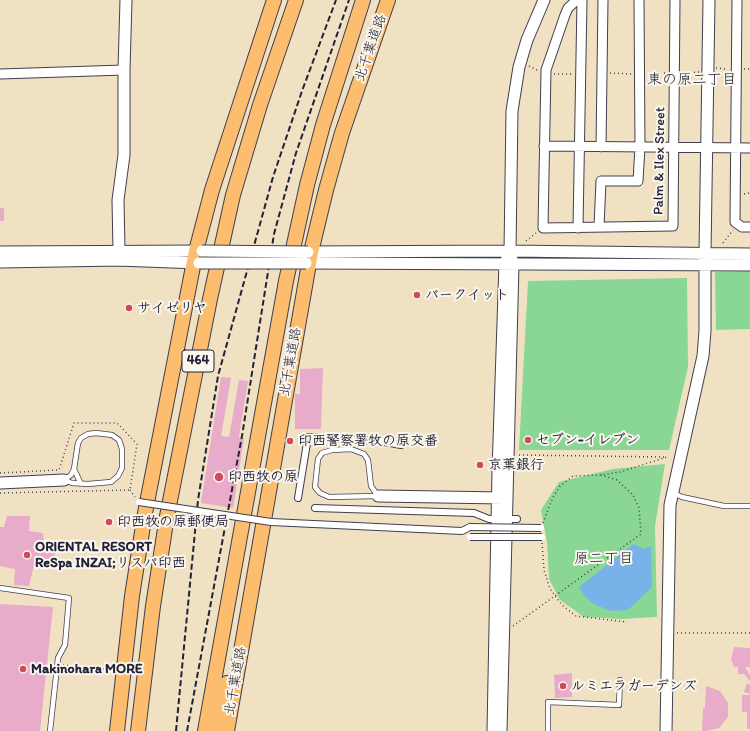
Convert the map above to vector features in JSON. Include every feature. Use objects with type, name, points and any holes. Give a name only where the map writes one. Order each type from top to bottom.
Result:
[{"type":"highway","name":"464","points":[[117,731],[132,596],[145,513],[212,190],[274,0]]},
{"type":"highway","name":"464","points":[[138,731],[153,606],[167,516],[210,299],[233,195],[260,105],[296,0]]},
{"type":"highway","name":"北千葉道路","points":[[205,731],[286,281],[307,185],[321,132],[341,64],[363,0]]},
{"type":"highway","name":"北千葉道路","points":[[227,731],[308,258],[342,133],[388,0]]},
{"type":"highway","points":[[126,731],[130,692],[132,596]]},
{"type":"highway","points":[[216,731],[237,643],[246,624]]},
{"type":"street","points":[[119,250],[118,200],[124,155],[126,0]]},
{"type":"street","points":[[501,731],[507,519],[502,498],[510,251],[512,111],[519,67],[527,40],[544,0]]},
{"type":"street","points":[[577,0],[568,8],[565,15],[546,74],[543,228],[599,227],[600,181],[638,181],[640,147],[639,0]]},
{"type":"street","points":[[578,228],[582,0]]},
{"type":"street","points":[[601,147],[603,0]]},
{"type":"street","name":"Palm & Ilex Street","points":[[599,227],[674,226],[675,0]]},
{"type":"street","points":[[666,731],[668,529],[673,493],[703,356],[705,331],[703,148],[709,0]]},
{"type":"street","points":[[738,0],[735,222],[742,227],[750,227]]},
{"type":"street","points":[[0,74],[124,70]]},
{"type":"street","points":[[544,146],[750,148]]},
{"type":"street","points":[[0,252],[119,250],[198,257]]},
{"type":"street","points":[[308,258],[510,251],[705,259],[750,265]]},
{"type":"street","points":[[0,262],[198,257],[308,258],[509,264],[705,259],[750,254]]},
{"type":"street","points":[[298,498],[308,436],[380,441],[400,445]]},
{"type":"street","points":[[0,483],[64,480]]},
{"type":"street","points":[[378,496],[502,498]]},
{"type":"street","points":[[138,500],[271,522],[462,531],[470,527],[542,528],[542,537],[470,537],[462,531]]},
{"type":"street","points":[[315,508],[474,512],[489,519],[507,519]]},
{"type":"street","points":[[493,731],[507,519]]},
{"type":"lane","points":[[74,469],[64,480],[72,483],[80,482],[88,484],[110,482],[118,476],[122,468],[122,449],[119,440],[106,434],[88,434],[78,443],[74,469],[80,482]]},
{"type":"lane","points":[[332,450],[351,450],[364,454],[368,460],[371,486],[378,496],[329,497],[320,493],[315,487],[318,459],[322,453],[332,450]]},
{"type":"lane","points":[[673,493],[682,497],[724,506],[750,506]]},
{"type":"lane","points":[[0,588],[69,598],[65,645],[58,658],[50,731]]},
{"type":"lane","points":[[548,731],[548,702],[619,705],[620,680]]},
{"type":"path","points":[[529,66],[546,74],[581,74]]},
{"type":"path","points":[[603,73],[640,74],[700,72]]},
{"type":"path","points":[[723,243],[739,224]]},
{"type":"path","points":[[526,241],[543,228]]},
{"type":"path","points":[[519,455],[672,457]]},
{"type":"path","points":[[542,528],[553,497],[560,486],[573,476],[601,475],[620,472],[667,457]]},
{"type":"path","points":[[513,626],[641,534],[638,508],[633,495],[617,480],[601,475]]},
{"type":"path","points":[[138,491],[138,500]]},
{"type":"path","points":[[542,537],[544,570],[550,589],[562,605],[576,616],[627,622]]},
{"type":"path","points":[[673,633],[750,633]]},
{"type":"path","points":[[57,664],[114,670]]},
{"type":"green space","points":[[750,271],[750,329],[716,330],[715,272]]},
{"type":"green space","points":[[687,278],[688,367],[669,450],[519,450],[528,281]]},
{"type":"green space","points":[[665,464],[655,526],[657,617],[622,619],[584,617],[560,600],[549,579],[547,542],[541,510],[559,482],[613,469]]},
{"type":"water","points":[[634,544],[644,549],[651,546],[652,587],[628,610],[611,611],[596,605],[586,598],[579,587]]},
{"type":"building","points":[[0,208],[4,208],[4,221],[0,221]]},
{"type":"building","points":[[323,368],[321,429],[295,429],[295,394],[300,394],[300,369]]},
{"type":"building","points":[[221,377],[231,378],[221,436],[229,437],[239,380],[248,381],[239,437],[244,439],[233,508],[201,503]]},
{"type":"building","name":"ORIENTAL RESORT ReSpa INZAI;リスパ印西","points":[[7,516],[30,516],[29,531],[43,533],[44,542],[56,546],[53,568],[34,565],[29,586],[14,585],[15,569],[0,566],[0,527],[4,527]]},
{"type":"building","name":"Makinohara MORE","points":[[0,604],[53,607],[40,731],[0,731]]},
{"type":"building","points":[[734,647],[750,648],[750,667],[745,667],[750,675],[750,681],[744,674],[738,674],[738,667],[734,667],[731,659]]},
{"type":"building","name":"ルミエラガーデンズ","points":[[572,673],[572,697],[555,698],[554,675]]},
{"type":"building","points":[[747,683],[750,685],[750,694],[744,692]]},
{"type":"building","points":[[706,686],[720,691],[728,703],[728,717],[719,728],[702,731],[703,708],[705,708]]},
{"type":"building","points":[[742,695],[750,695],[750,729],[747,729],[747,712],[742,712]]},
{"type":"railway","points":[[176,731],[198,500],[218,376],[273,177],[302,91],[336,0]]},
{"type":"railway","points":[[187,731],[242,436],[274,234],[296,153],[349,0]]},
{"type":"place","name":"パークイット","points":[[417,295]]},
{"type":"place","name":"サイゼリヤ","points":[[129,308]]},
{"type":"place","name":"セブン-イレブン","points":[[528,440]]},
{"type":"place","name":"印西警察署牧の原交番","points":[[290,441]]},
{"type":"place","name":"京葉銀行","points":[[480,465]]},
{"type":"place","name":"印西牧の原","points":[[219,477]]},
{"type":"place","name":"印西牧の原郵便局","points":[[109,522]]},
{"type":"place","name":"ORIENTAL RESORT ReSpa INZAI;リスパ印西","points":[[27,555]]},
{"type":"place","name":"Makinohara MORE","points":[[23,669]]},
{"type":"place","name":"ルミエラガーデンズ","points":[[563,686]]},
{"type":"district","name":"東の原二丁目","points":[[692,80]]},
{"type":"district","name":"原二丁目","points":[[604,559]]}]
